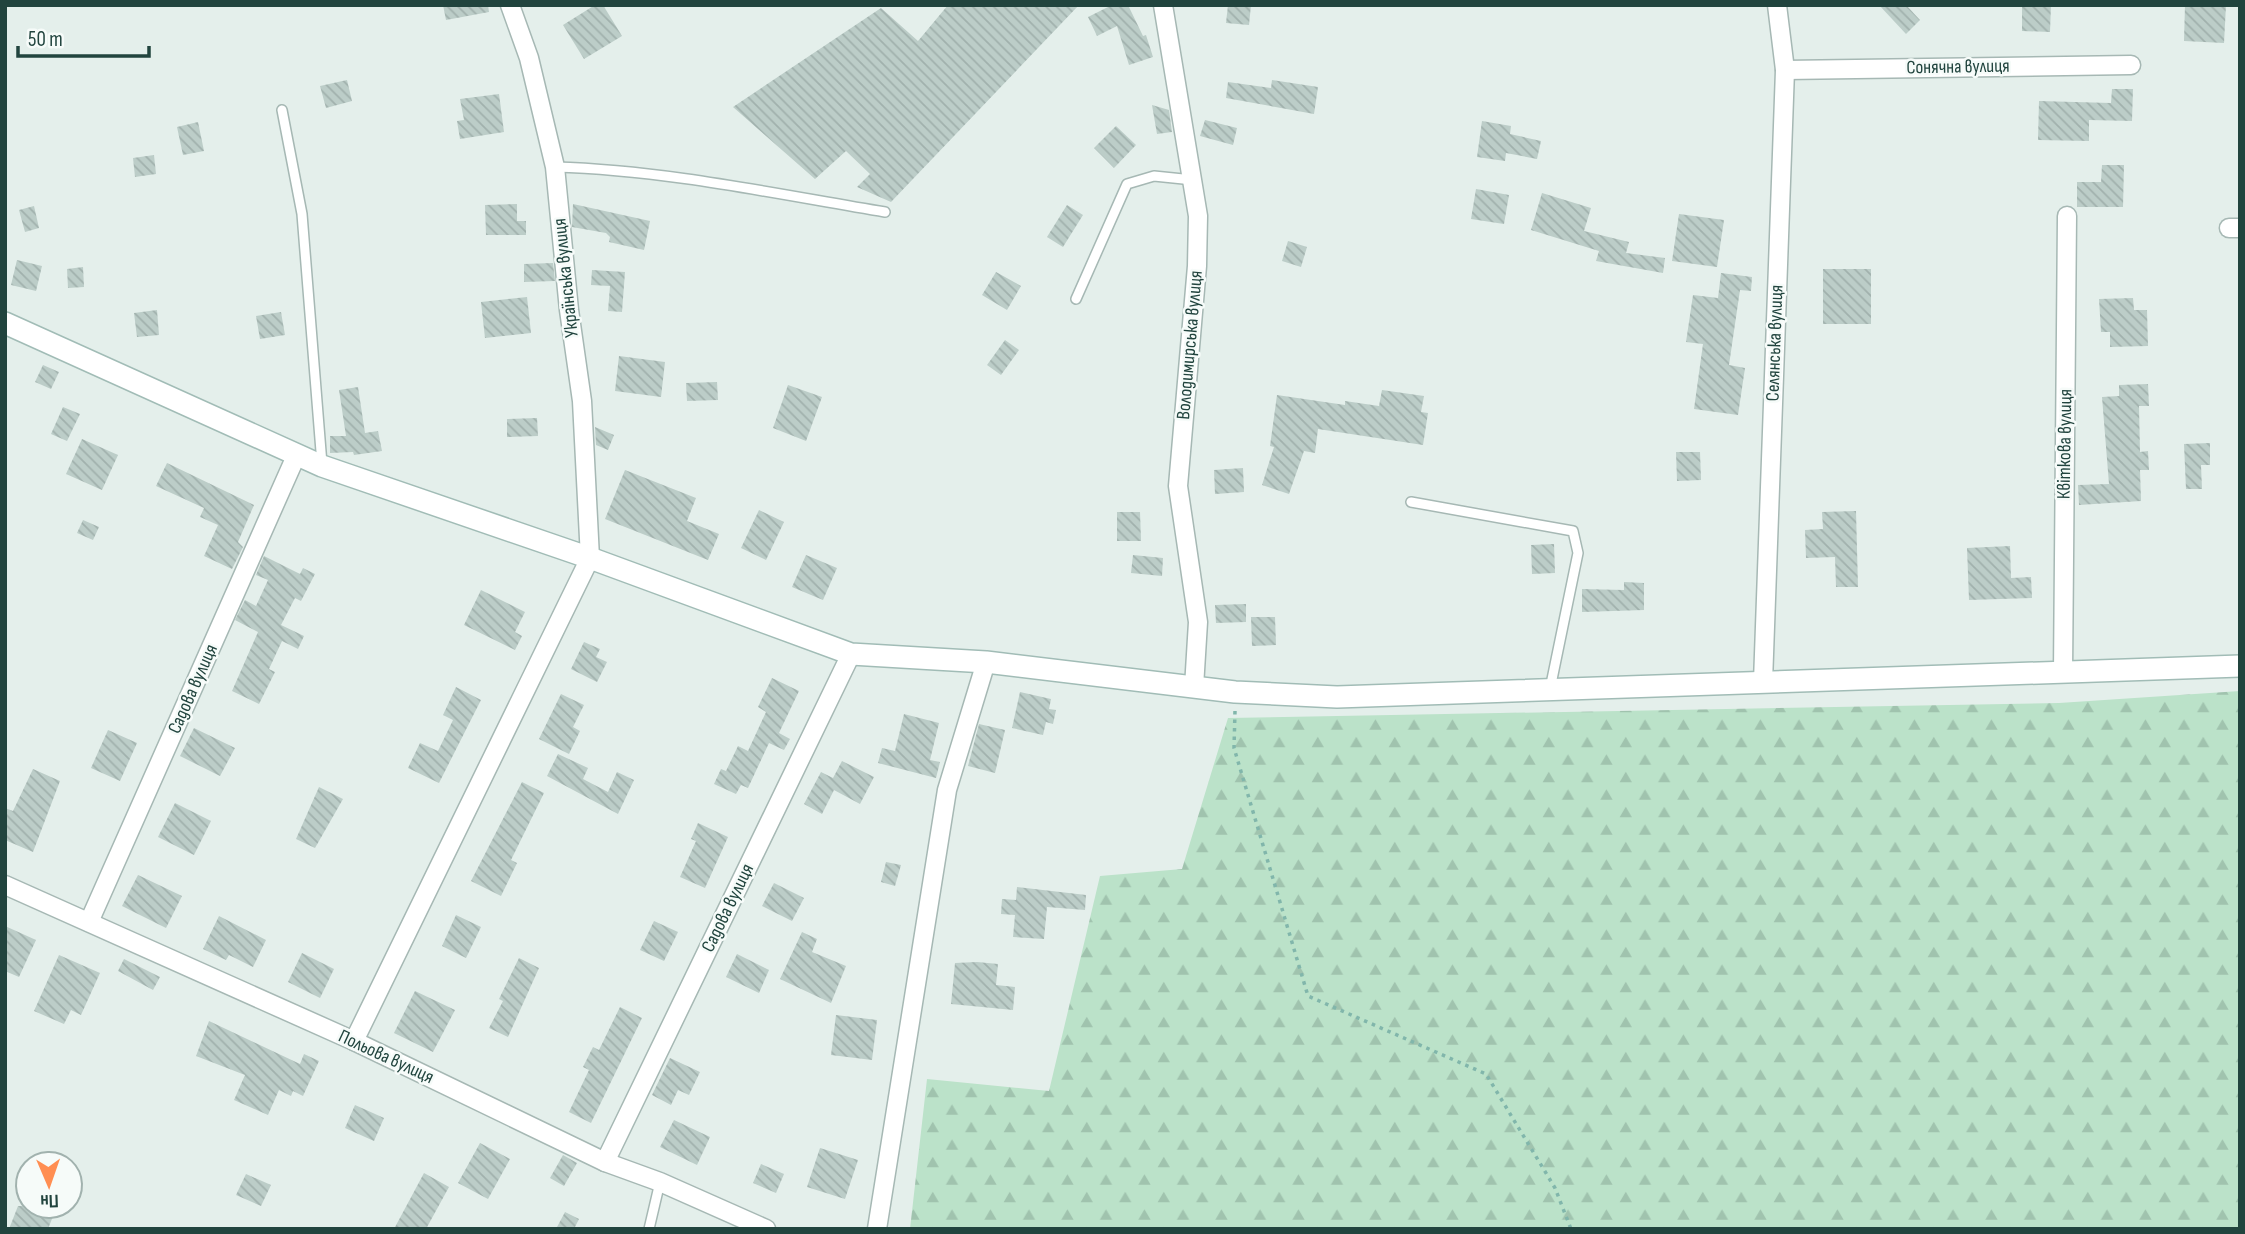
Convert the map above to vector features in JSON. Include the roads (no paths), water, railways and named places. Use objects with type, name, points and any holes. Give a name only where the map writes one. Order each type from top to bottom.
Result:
[{"type":"street","name":"Українська вулиця","points":[[510,5],[529,58],[555,167],[569,310],[582,401],[590,558]]},
{"type":"street","name":"Володимирська вулиця","points":[[1163,5],[1198,216],[1197,266],[1178,486],[1198,622],[1194,687]]},
{"type":"street","name":"Селянська вулиця","points":[[1763,682],[1785,70],[1777,5]]},
{"type":"street","name":"Сонячна вулиця","points":[[1785,70],[2131,65]]},
{"type":"street","name":"Квіткова вулиця","points":[[2063,673],[2067,216]]},
{"type":"street","points":[[5,323],[296,456],[590,558],[851,654],[986,662],[1235,692],[1337,697],[2240,666]]},
{"type":"street","name":"Садова вулиця","points":[[89,922],[296,456]]},
{"type":"street","points":[[354,1041],[590,558]]},
{"type":"street","name":"Садова вулиця","points":[[605,1162],[851,654]]},
{"type":"street","points":[[877,1229],[947,790],[986,662]]},
{"type":"street","name":"Польова вулиця","points":[[5,884],[354,1041],[605,1162],[660,1182],[766,1229]]},
{"type":"lane","points":[[282,110],[302,214],[322,432],[322,466]]},
{"type":"lane","points":[[555,167],[592,168],[684,179],[885,212]]},
{"type":"lane","points":[[1076,299],[1127,184],[1154,176],[1193,180]]},
{"type":"lane","points":[[1412,502],[1573,531],[1578,553],[1550,689]]},
{"type":"lane","points":[[649,1229],[660,1182]]}]
